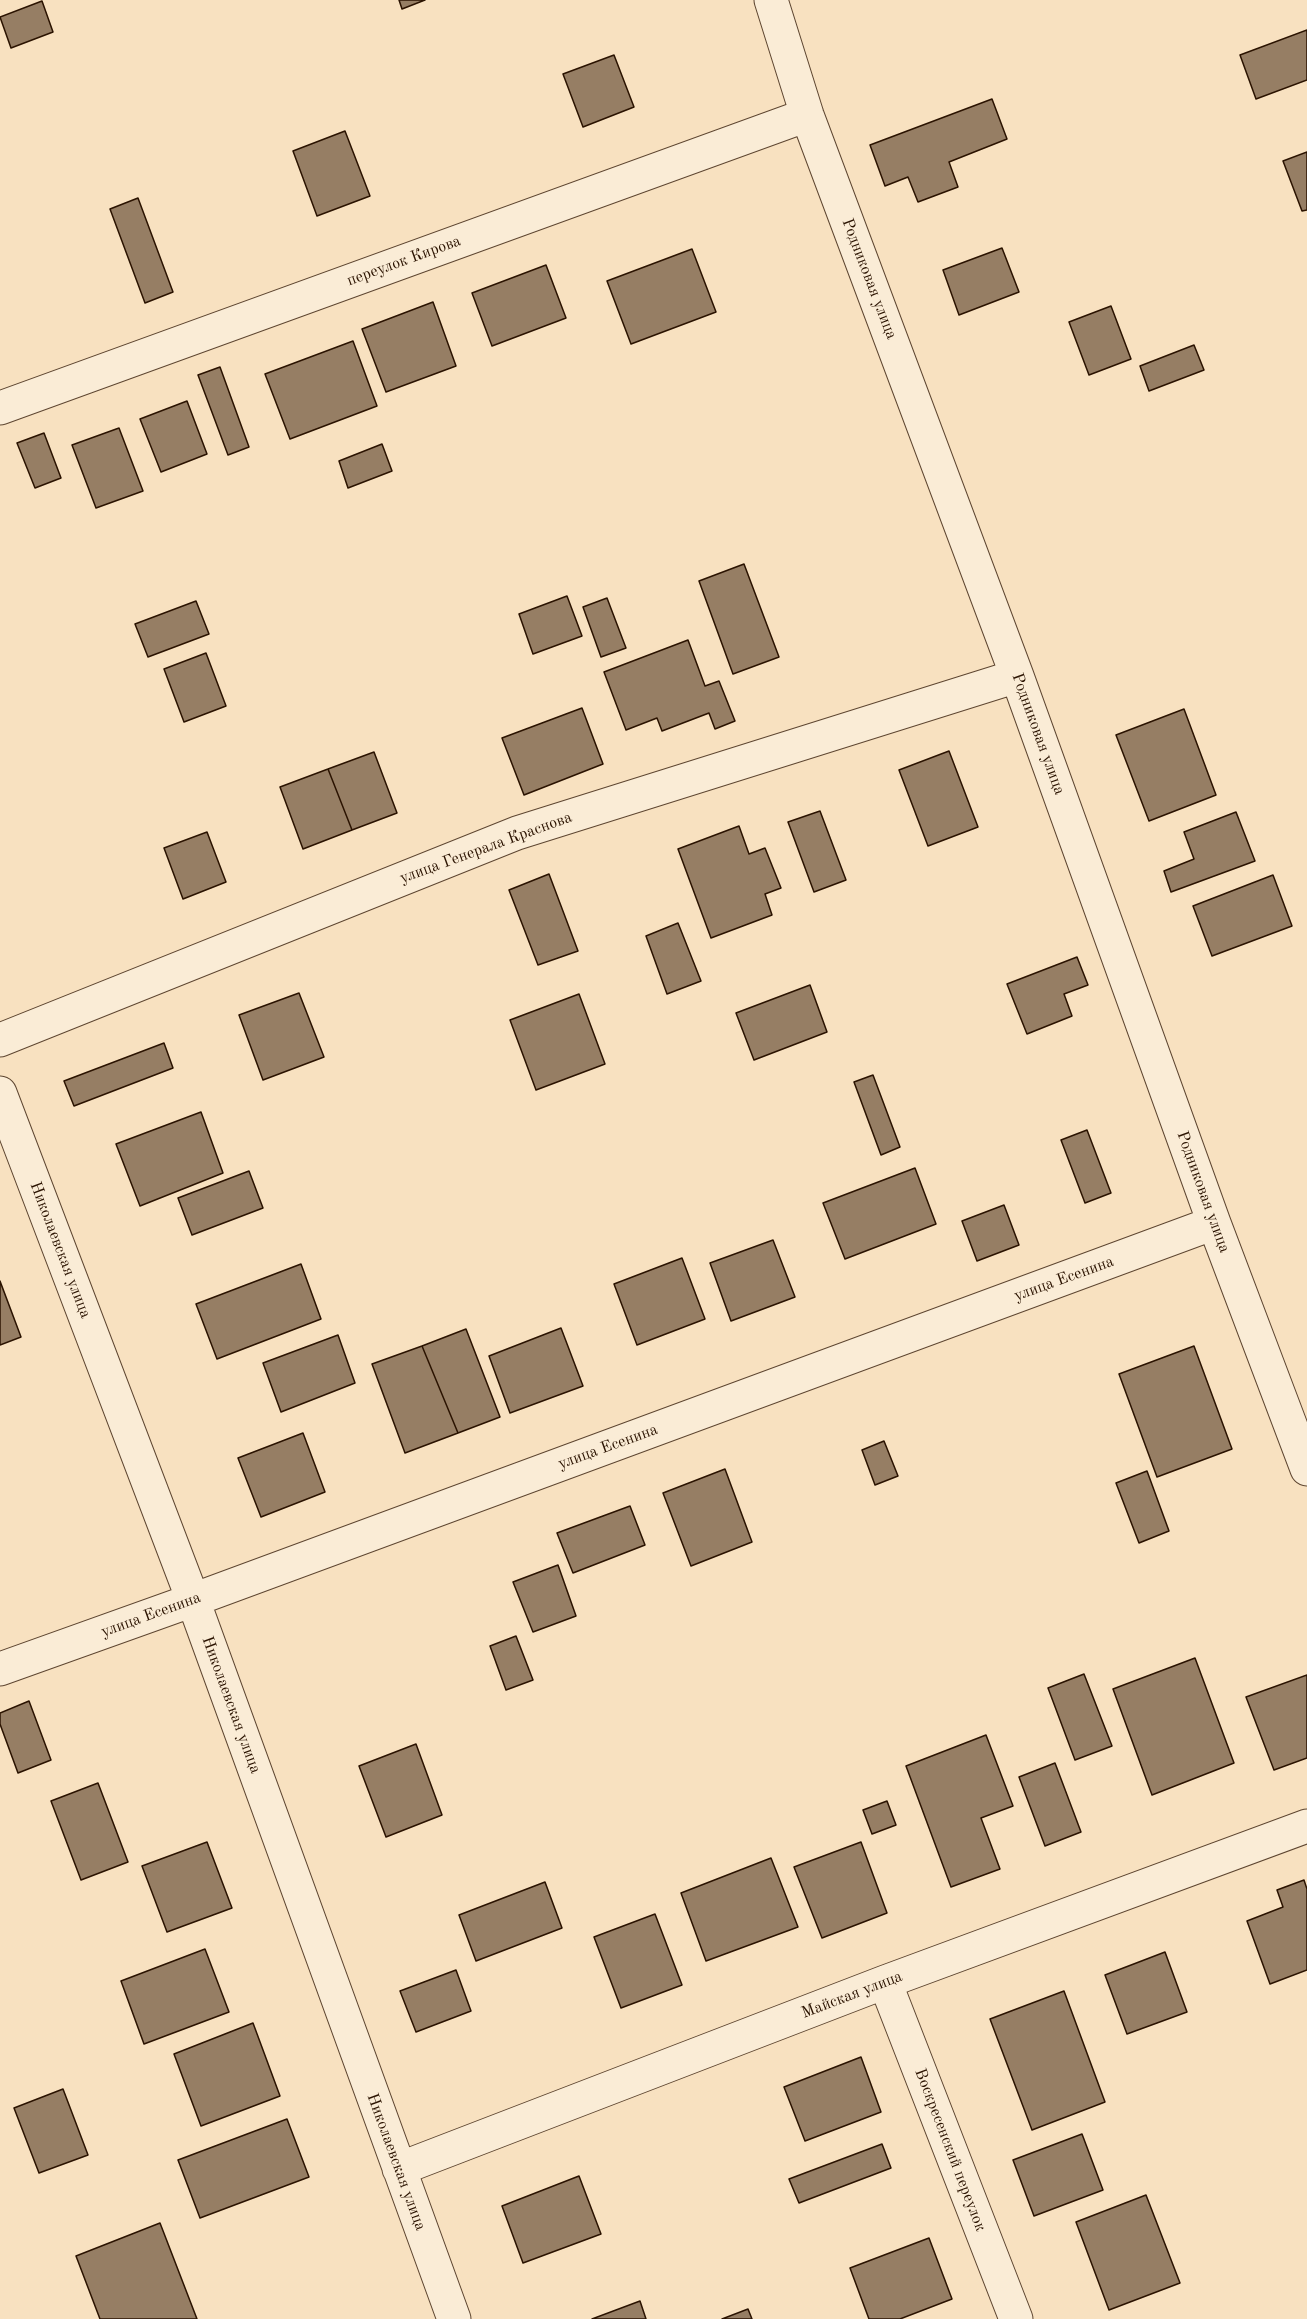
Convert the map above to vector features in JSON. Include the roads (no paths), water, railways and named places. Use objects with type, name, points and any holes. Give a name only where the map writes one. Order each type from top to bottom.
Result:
[{"type":"street","name":"Родниковая улица","points":[[771,0],[807,115],[1017,676],[1215,1224],[1307,1469]]},
{"type":"street","name":"переулок Кирова","points":[[0,408],[807,115]]},
{"type":"street","name":"улица Генерала Краснова","points":[[0,1040],[516,833],[1017,676]]},
{"type":"street","name":"Николаевская улица","points":[[0,1093],[193,1600],[454,2319]]},
{"type":"street","name":"улица Есенина","points":[[0,1670],[1215,1224]]},
{"type":"street","name":"Майская улица","points":[[399,2169],[885,1982],[1307,1826]]},
{"type":"street","name":"Воскресенский переулок","points":[[885,1982],[1016,2319]]}]
